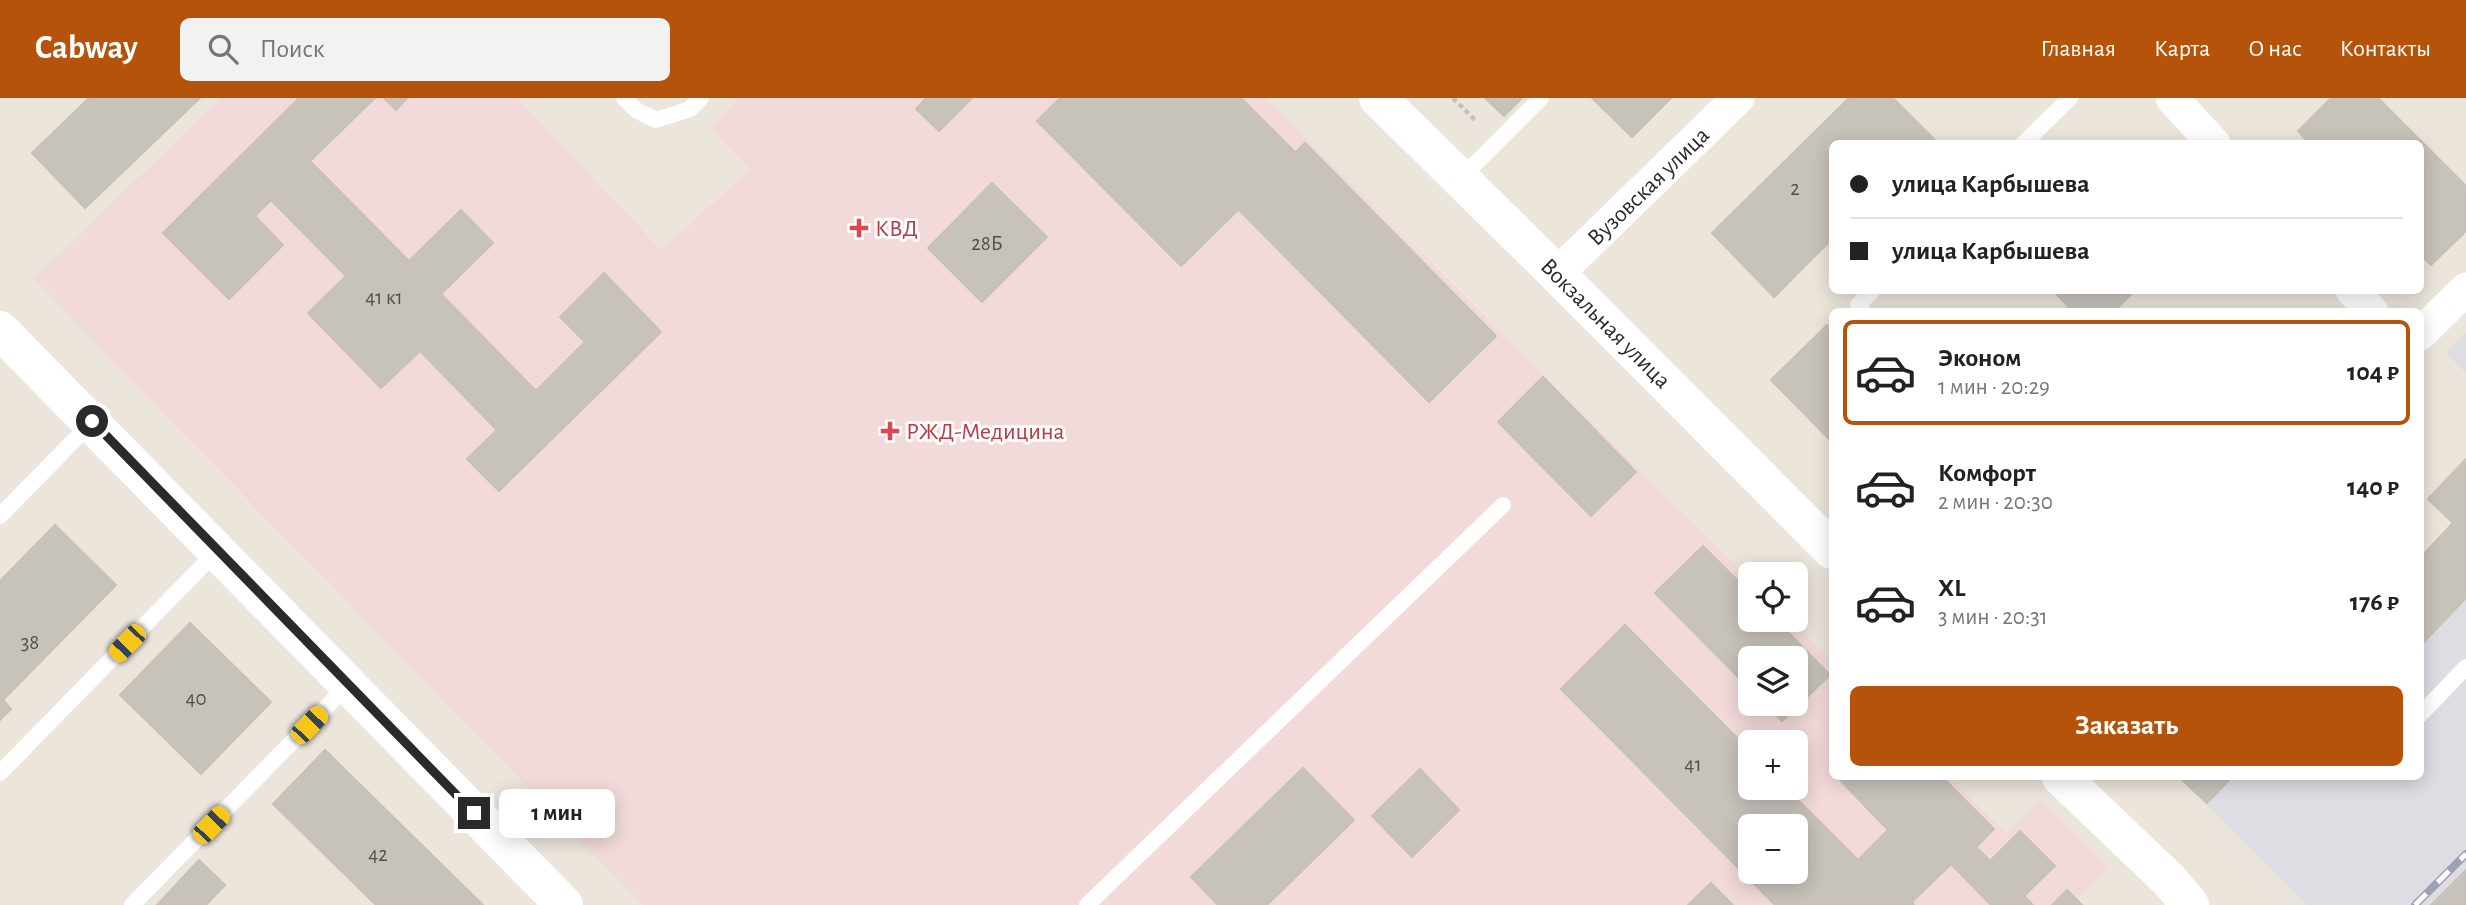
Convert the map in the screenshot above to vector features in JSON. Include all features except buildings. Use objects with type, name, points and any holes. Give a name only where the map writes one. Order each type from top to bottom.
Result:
[{"type":"street","name":"Вокзальная улица","points":[[1378,98],[1558,274],[1829,547]]},
{"type":"street","name":"Вузовская улица","points":[[1558,274],[1738,98]]},
{"type":"street","points":[[2172,98],[2210,140]]},
{"type":"street","points":[[2424,330],[2466,289]]},
{"type":"street","points":[[2356,294],[2368,308]]},
{"type":"street","points":[[0,330],[564,905]]},
{"type":"street","points":[[2064,780],[2170,881],[2190,905]]},
{"type":"lane","points":[[624,98],[636,110],[656,120],[690,109],[701,98]]},
{"type":"lane","points":[[1460,179],[1541,98]]},
{"type":"lane","points":[[2027,140],[2070,98]]},
{"type":"lane","points":[[1861,308],[1858,305],[1869,294]]},
{"type":"lane","points":[[0,516],[92,421]]},
{"type":"lane","points":[[1087,905],[1503,505]]},
{"type":"lane","points":[[0,773],[218,550]]},
{"type":"lane","points":[[2424,711],[2466,667]]},
{"type":"lane","points":[[132,905],[348,685]]},
{"type":"shaded area","name":"РЖД-Медицина","points":[[221,98],[517,98],[661,250],[750,170],[711,128],[740,98],[1265,98],[1738,568],[1738,632],[1802,632],[1829,658],[1829,780],[1952,780],[2006,833],[2041,800],[2109,869],[2077,899],[2082,905],[642,905],[33,279]]},
{"type":"shaded area","points":[[2466,333],[2466,373],[2446,353]]},
{"type":"shaded area","points":[[2466,459],[2466,905],[2306,905],[2182,780],[2424,780],[2424,554],[2453,523],[2428,499]]},
{"type":"railway","points":[[2415,905],[2466,854]]},
{"type":"place","name":"КВД","points":[[859,228]]},
{"type":"place","name":"РЖД-Медицина","points":[[890,431]]},
{"type":"route","points":[[92,421],[474,813]]}]
